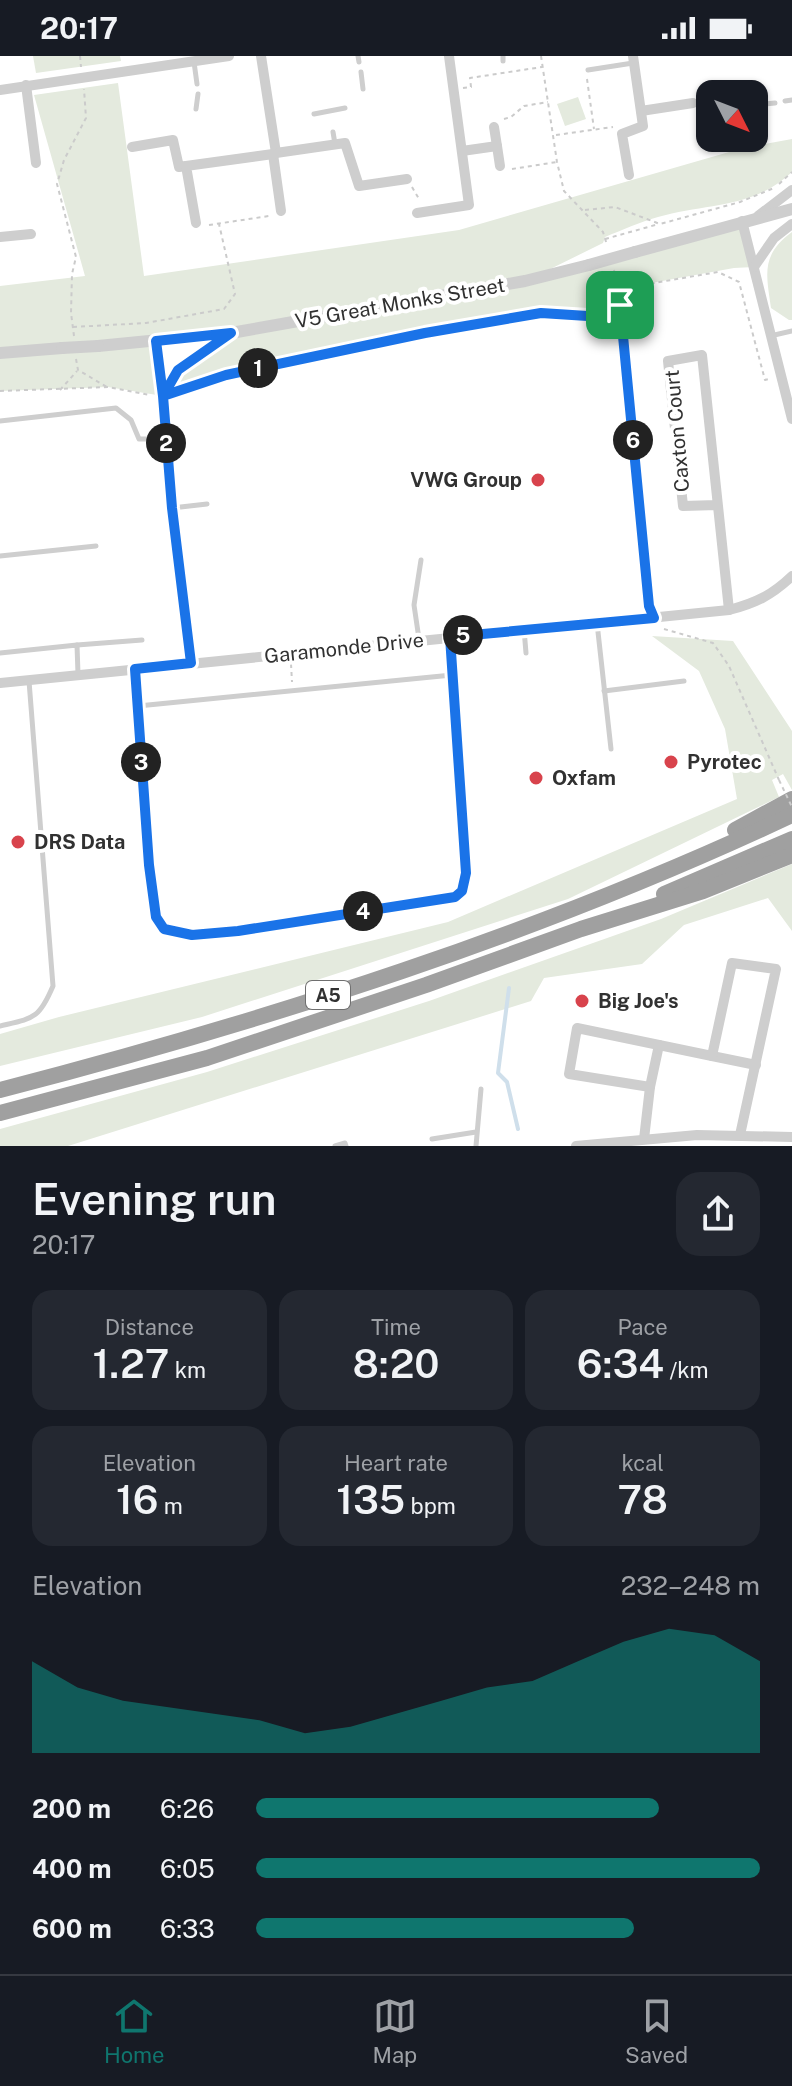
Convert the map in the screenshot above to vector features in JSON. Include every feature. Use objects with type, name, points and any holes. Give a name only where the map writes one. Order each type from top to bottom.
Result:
[{"type":"highway","points":[[649,877],[792,799]]},
{"type":"highway","name":"A5","points":[[0,1090],[207,1033],[408,970],[571,909],[792,815]]},
{"type":"highway","name":"A5","points":[[0,1113],[207,1058],[426,985],[581,929],[792,839]]},
{"type":"highway","points":[[581,929],[703,891],[792,855]]},
{"type":"street","points":[[0,90],[172,60],[194,61],[229,56]]},
{"type":"street","points":[[261,56],[281,211]]},
{"type":"street","points":[[421,212],[469,205],[449,56]]},
{"type":"street","points":[[629,175],[622,134],[643,126],[634,60]]},
{"type":"street","points":[[26,85],[36,163]]},
{"type":"street","points":[[641,111],[693,103]]},
{"type":"street","points":[[494,127],[500,166]]},
{"type":"street","points":[[132,147],[173,140],[179,167],[345,143],[359,186],[407,179]]},
{"type":"street","points":[[462,151],[497,146]]},
{"type":"street","points":[[186,166],[196,223]]},
{"type":"street","points":[[758,216],[792,190]]},
{"type":"street","name":"V5 Great Monks Street","points":[[0,353],[231,333],[525,281],[792,209]]},
{"type":"street","points":[[742,221],[792,419]]},
{"type":"street","points":[[754,267],[774,238],[792,224]]},
{"type":"street","points":[[0,237],[31,234]]},
{"type":"street","points":[[163,396],[178,370],[231,333]]},
{"type":"street","points":[[156,341],[191,663]]},
{"type":"street","name":"Caxton Court","points":[[717,505],[683,506],[668,361],[702,355],[729,610]]},
{"type":"street","name":"Garamonde Drive","points":[[0,683],[290,655],[524,628],[729,610],[755,603],[775,592],[792,576]]},
{"type":"street","points":[[712,1056],[732,963],[776,969],[740,1135]]},
{"type":"street","points":[[650,1087],[569,1074],[577,1028],[756,1065]]},
{"type":"street","points":[[644,1139],[659,1045]]},
{"type":"street","points":[[578,1146],[644,1139],[740,1135],[792,1137]]},
{"type":"lane","points":[[588,70],[634,60]]},
{"type":"lane","points":[[194,61],[197,84]]},
{"type":"lane","points":[[361,72],[363,89]]},
{"type":"lane","points":[[196,109],[198,94]]},
{"type":"lane","points":[[768,104],[775,103]]},
{"type":"lane","points":[[314,114],[345,108]]},
{"type":"lane","points":[[330,112],[331,122]]},
{"type":"lane","points":[[333,132],[335,145]]},
{"type":"lane","points":[[769,336],[792,331]]},
{"type":"lane","points":[[0,421],[116,408],[131,420],[139,439],[166,439]]},
{"type":"lane","points":[[172,508],[207,504]]},
{"type":"lane","points":[[0,556],[96,546]]},
{"type":"lane","points":[[419,639],[414,605],[421,560]]},
{"type":"lane","points":[[597,622],[611,749]]},
{"type":"lane","points":[[524,628],[526,653]]},
{"type":"lane","points":[[135,669],[144,810],[156,917],[164,929],[192,935],[207,934],[455,897],[462,891],[466,873],[450,637]]},
{"type":"lane","points":[[0,653],[142,640]]},
{"type":"lane","points":[[77,645],[78,674]]},
{"type":"lane","points":[[138,706],[452,675]]},
{"type":"lane","points":[[0,1026],[25,1020],[43,1010],[53,986],[29,680]]},
{"type":"lane","points":[[604,691],[684,681]]},
{"type":"lane","points":[[476,1146],[481,1089]]},
{"type":"lane","points":[[432,1139],[476,1132]]},
{"type":"lane","points":[[335,1146],[345,1143],[346,1146]]},
{"type":"path","points":[[74,338],[72,274],[76,257],[57,184],[64,160],[86,118],[80,56]]},
{"type":"path","points":[[547,56],[541,56],[564,191],[603,232],[609,252]]},
{"type":"path","points":[[454,89],[471,87],[470,78],[543,67]]},
{"type":"path","points":[[588,70],[586,75],[594,129]]},
{"type":"path","points":[[494,127],[499,120],[511,117],[524,106],[549,102]]},
{"type":"path","points":[[553,135],[615,126],[622,134]]},
{"type":"path","points":[[500,166],[507,170],[557,162]]},
{"type":"path","points":[[605,239],[740,202],[776,187],[792,172]]},
{"type":"path","points":[[407,179],[421,212]]},
{"type":"path","points":[[584,210],[615,207],[660,224]]},
{"type":"path","points":[[196,223],[206,226],[275,215],[281,211]]},
{"type":"path","points":[[72,327],[146,323],[224,309],[235,294],[219,224]]},
{"type":"path","points":[[613,265],[623,329],[649,606],[655,626],[713,643],[729,666],[792,807]]},
{"type":"path","points":[[618,289],[718,272],[739,282],[765,380],[781,375]]},
{"type":"path","points":[[603,317],[620,305]]},
{"type":"path","points":[[0,391],[108,387],[163,396],[226,375],[439,330],[541,313],[603,317],[623,329]]},
{"type":"path","points":[[76,358],[78,370]]},
{"type":"path","points":[[78,370],[108,387]]},
{"type":"path","points":[[60,390],[78,370]]},
{"type":"path","points":[[290,655],[293,689]]},
{"type":"shaded area","points":[[33,56],[120,56],[121,61],[36,73]]},
{"type":"shaded area","points":[[118,83],[144,276],[459,230],[729,152],[768,152],[768,143],[792,139],[792,172],[761,193],[658,217],[624,229],[605,237],[603,243],[530,279],[742,221],[754,267],[618,289],[620,305],[603,317],[541,313],[425,333],[226,375],[163,396],[108,387],[0,391],[0,286],[85,276],[34,95]],"holes":[[[229,334],[178,370],[163,394],[157,341]]]},
{"type":"shaded area","points":[[578,97],[586,119],[565,126],[557,104]]},
{"type":"shaded area","points":[[792,232],[792,320],[789,320],[771,308],[767,275],[770,257]]},
{"type":"shaded area","points":[[652,636],[733,641],[792,731],[792,790],[783,774],[772,780],[779,797],[568,899],[202,1017],[0,1066],[0,1034],[448,922],[737,799],[725,729],[699,671]]},
{"type":"shaded area","points":[[792,864],[792,931],[768,898],[684,925],[642,964],[544,978],[531,1001],[68,1146],[0,1146],[0,1129],[207,1072],[429,1001],[661,919]]},
{"type":"waterway","points":[[509,988],[498,1073],[507,1082],[518,1129]]},
{"type":"place","name":"VWG Group","points":[[538,480]]},
{"type":"place","name":"Pyrotec","points":[[671,762]]},
{"type":"place","name":"Oxfam","points":[[536,778]]},
{"type":"place","name":"DRS Data","points":[[18,842]]},
{"type":"place","name":"Big Joe's","points":[[582,1001]]},
{"type":"route","points":[[620,305],[603,317],[541,313],[425,333],[226,375],[163,396],[156,341],[231,333],[178,370],[163,396],[172,508],[191,663],[135,669],[149,865],[156,917],[164,929],[192,935],[238,931],[455,897],[462,891],[466,873],[450,637],[654,618],[649,606],[620,305]]}]
